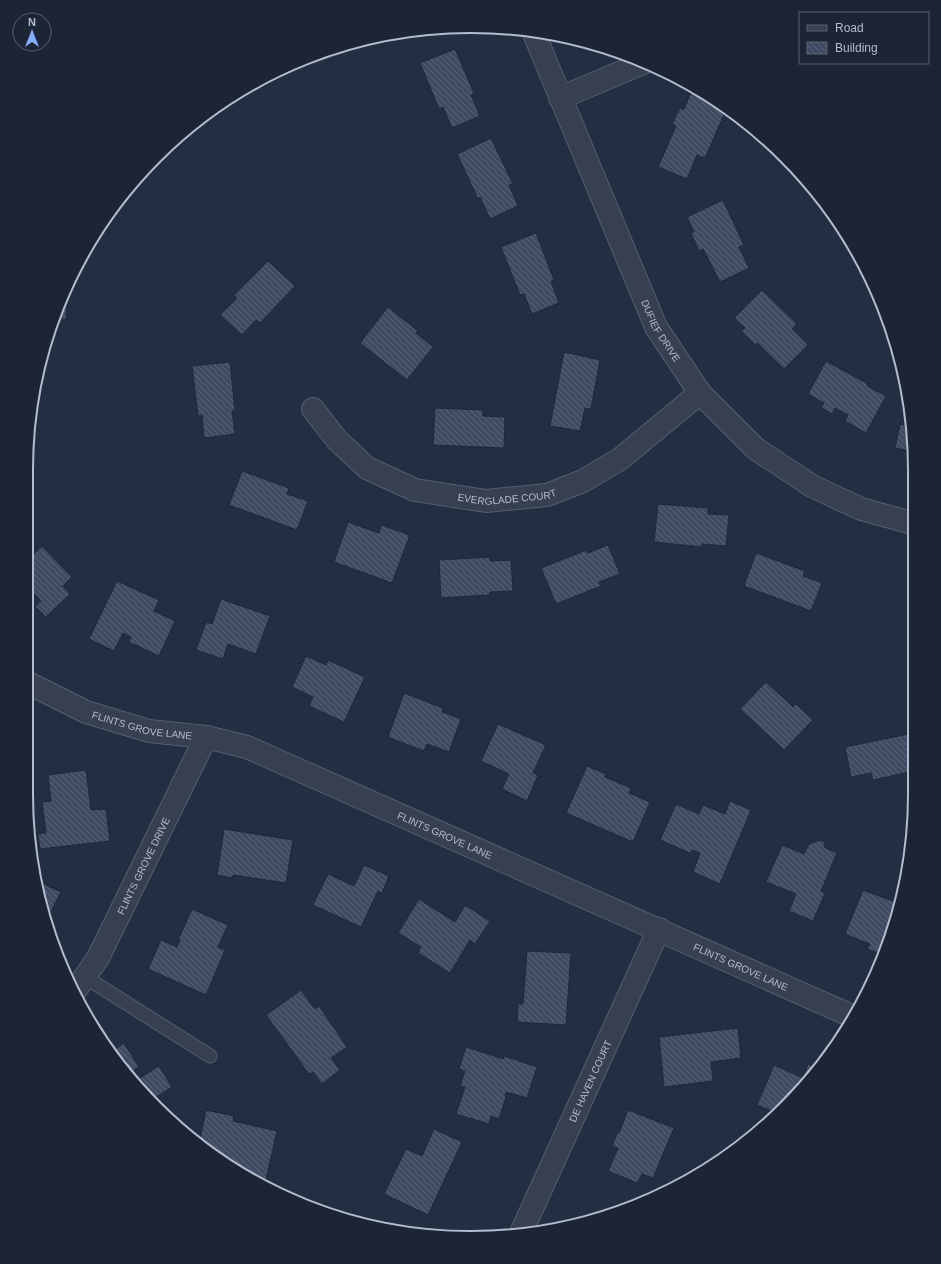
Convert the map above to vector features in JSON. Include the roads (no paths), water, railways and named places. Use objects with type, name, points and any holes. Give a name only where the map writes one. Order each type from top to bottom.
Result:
[{"type":"street","name":"DUFIEF DRIVE","points":[[536,38],[656,327],[700,393],[756,450],[812,486],[861,509],[908,522]]},
{"type":"street","points":[[560,98],[637,66]]},
{"type":"street","name":"EVERGLADE COURT","points":[[313,409],[337,440],[367,468],[415,490],[486,501],[547,495],[583,481],[620,459],[700,393]]},
{"type":"street","name":"FLINTS GROVE LANE","points":[[33,686],[86,712],[150,731],[206,737],[247,746],[848,1014]]},
{"type":"street","name":"FLINTS GROVE DRIVE","points":[[80,984],[98,958],[206,737]]},
{"type":"street","name":"DE HAVEN COURT","points":[[524,1227],[659,929]]},
{"type":"lane","points":[[80,984],[210,1056]]}]
